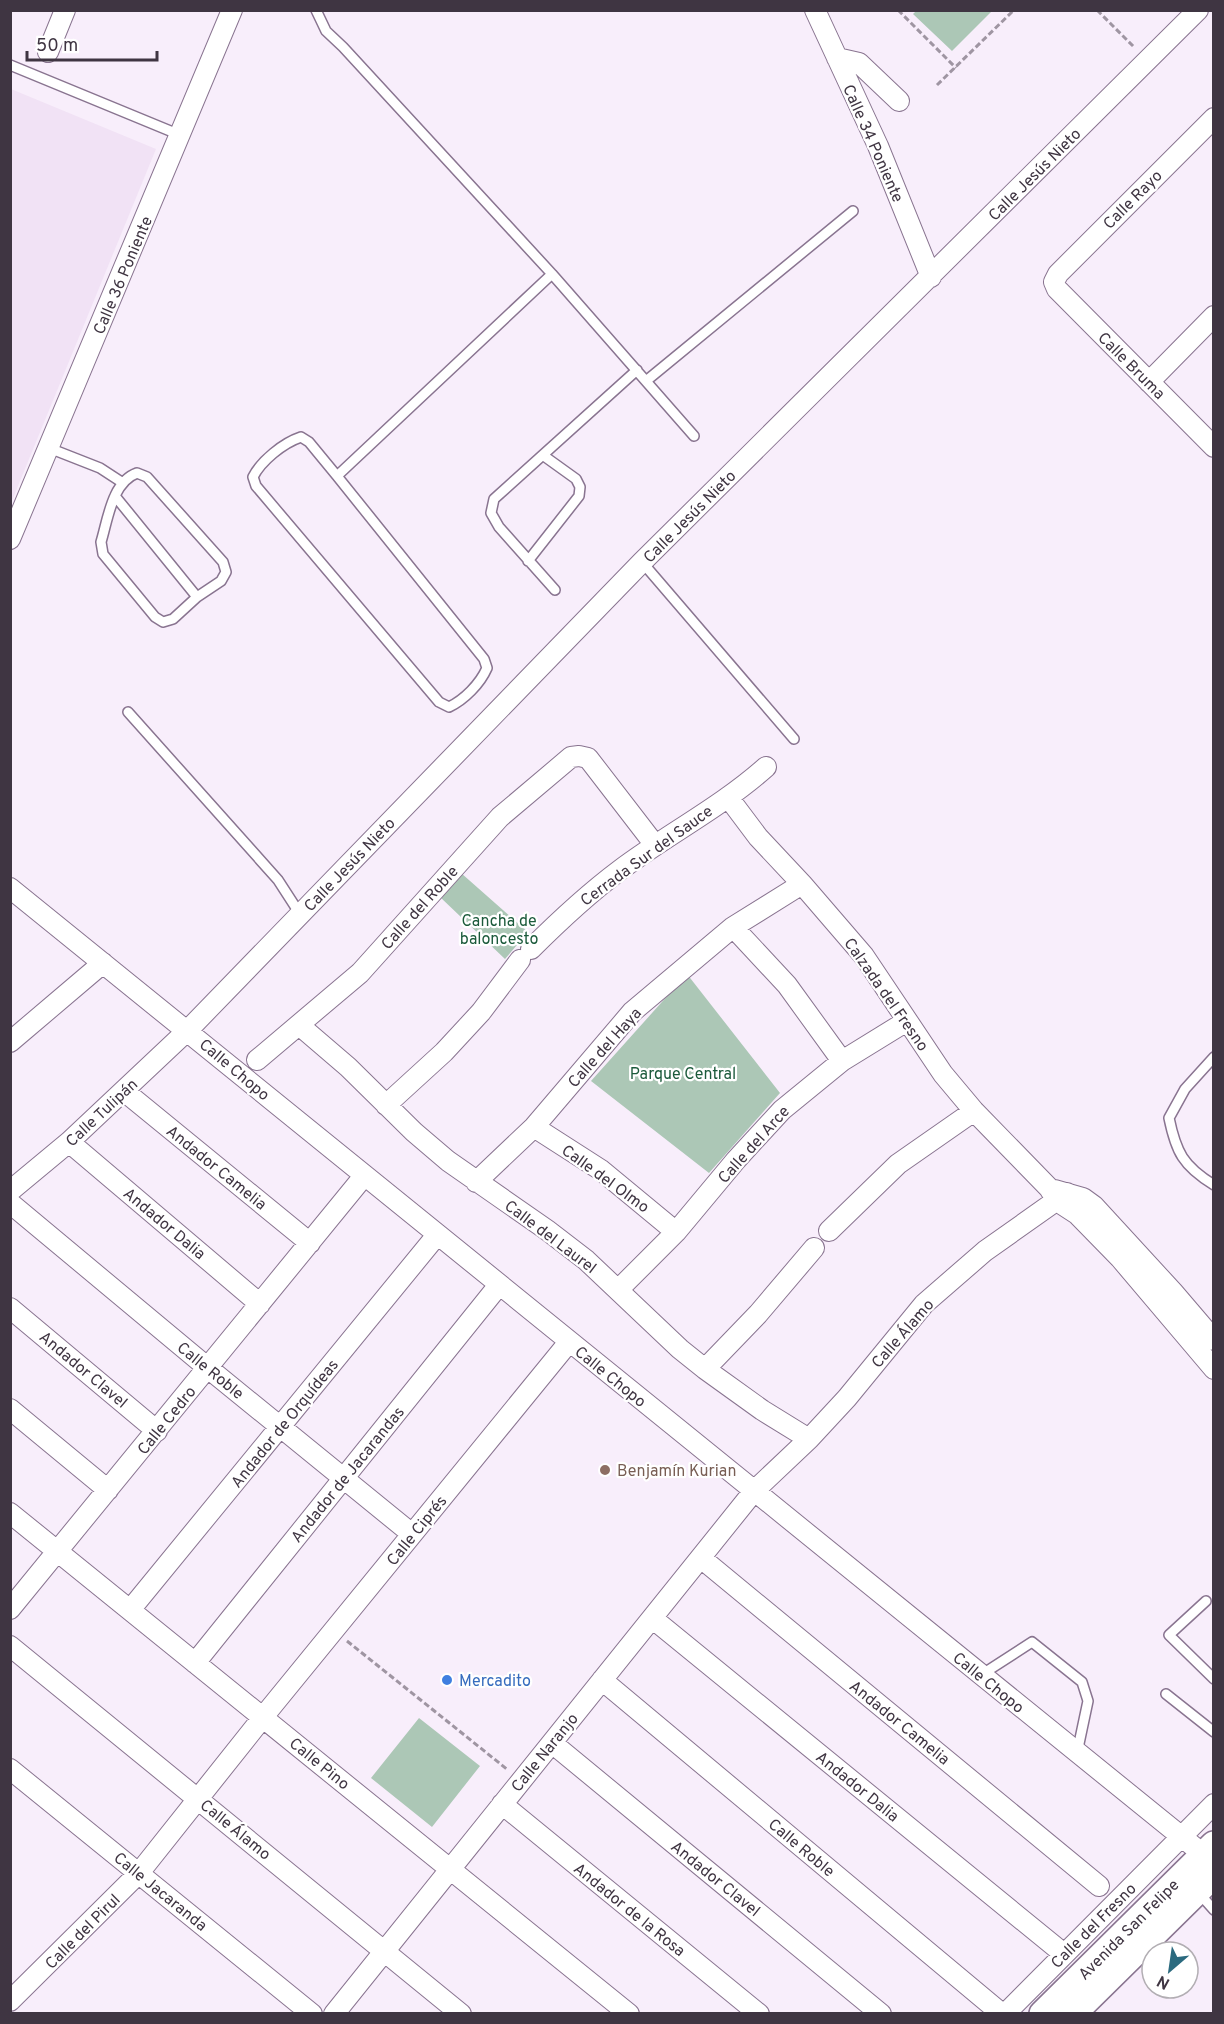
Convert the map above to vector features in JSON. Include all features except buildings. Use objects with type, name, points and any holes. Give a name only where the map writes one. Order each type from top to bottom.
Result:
[{"type":"main road","name":"Avenida San Felipe","points":[[1043,2013],[1209,1873]]},
{"type":"main road","name":"Avenida San Felipe","points":[[1072,2013],[1209,1873]]},
{"type":"street","points":[[48,52],[65,10]]},
{"type":"street","name":"Calle 36 Poniente","points":[[10,539],[232,10]]},
{"type":"street","name":"Calle 34 Poniente","points":[[815,10],[878,146],[931,277]]},
{"type":"street","name":"Calle Jesús Nieto","points":[[188,1030],[642,562],[1198,10]]},
{"type":"street","points":[[837,58],[859,63],[899,101]]},
{"type":"street","name":"Calle Rayo","points":[[1054,282],[1058,274],[1214,118]]},
{"type":"street","name":"Calle Bruma","points":[[1054,282],[1057,289],[1214,447]]},
{"type":"street","points":[[1149,382],[1214,316]]},
{"type":"street","name":"Calle del Roble","points":[[257,1060],[360,973],[500,818],[571,757],[588,758],[655,845]]},
{"type":"street","name":"Cerrada Sur del Sauce","points":[[386,1105],[444,1052],[481,1012],[525,955],[578,903],[655,845],[728,797],[766,767]]},
{"type":"street","name":"Calzada del Fresno","points":[[728,797],[758,837],[864,956],[943,1074],[974,1111],[1120,1258],[1214,1369]]},
{"type":"street","name":"Calle del Haya","points":[[476,1182],[534,1127],[632,1012],[733,927],[802,884]]},
{"type":"street","name":"Calle Chopo","points":[[10,888],[1180,1836],[1209,1873]]},
{"type":"street","points":[[733,927],[787,985],[842,1061]]},
{"type":"street","points":[[10,1042],[103,963]]},
{"type":"street","name":"Calle del Arce","points":[[619,1289],[676,1232],[736,1160],[782,1110],[842,1061],[907,1021]]},
{"type":"street","name":"Calle del Laurel","points":[[298,1025],[348,1067],[439,1154],[586,1260],[705,1369],[762,1410],[809,1439]]},
{"type":"street","name":"Calle Tulipán","points":[[10,1191],[69,1142],[188,1030]]},
{"type":"street","name":"Andador Camelia","points":[[124,1091],[310,1243]]},
{"type":"street","points":[[829,1231],[898,1164],[974,1111]]},
{"type":"street","name":"Calle del Olmo","points":[[534,1127],[601,1170],[676,1232]]},
{"type":"street","name":"Andador Dalia","points":[[69,1142],[260,1304]]},
{"type":"street","name":"Calle Cedro","points":[[10,1609],[364,1176]]},
{"type":"street","name":"Calzada del Fresno","points":[[1058,1194],[1083,1198],[1094,1206],[1214,1340]]},
{"type":"street","name":"Calle Álamo","points":[[754,1491],[809,1439],[847,1398],[924,1304],[985,1251],[1058,1194]]},
{"type":"street","name":"Calle Roble","points":[[10,1203],[412,1534]]},
{"type":"street","name":"Andador de Orquídeas","points":[[130,1610],[437,1235]]},
{"type":"street","points":[[705,1369],[758,1314],[814,1248]]},
{"type":"street","name":"Andador de Jacarandas","points":[[195,1663],[499,1285]]},
{"type":"street","name":"Andador Clavel","points":[[10,1308],[157,1431]]},
{"type":"street","name":"Calle Ciprés","points":[[263,1718],[569,1342]]},
{"type":"street","points":[[10,1409],[108,1490]]},
{"type":"street","name":"Calle Naranjo","points":[[334,2013],[754,1491]]},
{"type":"street","name":"Calle Pino","points":[[10,1513],[629,2013]]},
{"type":"street","name":"Andador Camelia","points":[[701,1558],[1099,1886]]},
{"type":"street","name":"Andador Dalia","points":[[652,1618],[1064,1954]]},
{"type":"street","name":"Calle Álamo","points":[[10,1646],[461,2013]]},
{"type":"street","name":"Calle Roble","points":[[603,1680],[1004,2013]]},
{"type":"street","name":"Calle del Pirul","points":[[13,1996],[139,1873],[263,1718]]},
{"type":"street","name":"Andador Clavel","points":[[552,1743],[881,2013]]},
{"type":"street","name":"Calle Jacaranda","points":[[10,1769],[312,2013]]},
{"type":"street","name":"Andador de la Rosa","points":[[502,1804],[759,2013]]},
{"type":"street","points":[[1180,1836],[1214,1804]]},
{"type":"street","name":"Calle del Fresno","points":[[1004,2013],[1180,1836]]},
{"type":"lane","points":[[316,10],[326,31],[552,274],[694,436]]},
{"type":"lane","points":[[10,65],[180,135]]},
{"type":"lane","points":[[646,381],[853,211]]},
{"type":"lane","points":[[338,476],[552,274]]},
{"type":"lane","points":[[555,590],[499,527],[491,513],[494,499],[637,370]]},
{"type":"lane","points":[[301,437],[309,442],[338,476],[484,659],[487,668],[483,676],[459,702],[449,707],[439,702],[256,486],[253,477],[257,468],[291,440],[301,437]]},
{"type":"lane","points":[[49,448],[100,468],[123,483]]},
{"type":"lane","points":[[528,561],[579,496],[580,487],[576,478],[544,456]]},
{"type":"lane","points":[[137,472],[147,477],[223,562],[226,572],[221,581],[197,597],[173,619],[163,622],[154,617],[100,548],[115,496],[127,476],[137,472]]},
{"type":"lane","points":[[115,496],[197,597]]},
{"type":"lane","points":[[642,562],[794,739]]},
{"type":"lane","points":[[128,712],[278,879],[300,914]]},
{"type":"lane","points":[[1214,1057],[1185,1089],[1169,1118],[1175,1144],[1194,1172],[1214,1185]]},
{"type":"lane","points":[[1206,1601],[1169,1635],[1214,1679]]},
{"type":"lane","points":[[981,1675],[1032,1642],[1082,1682],[1088,1701],[1077,1753]]},
{"type":"lane","points":[[1166,1694],[1214,1732]]},
{"type":"path","points":[[898,10],[956,68]]},
{"type":"path","points":[[937,85],[1014,10]]},
{"type":"path","points":[[1097,10],[1148,61]]},
{"type":"path","points":[[334,1631],[522,1780]]},
{"type":"shaded area","points":[[11,89],[156,149],[11,503]]},
{"type":"green space","points":[[916,11],[992,11],[952,51],[913,14]]},
{"type":"green space","name":"Cancha de baloncesto","points":[[461,873],[528,932],[505,959],[440,897]]},
{"type":"green space","name":"Parque Central","points":[[687,974],[780,1093],[709,1173],[591,1081]]},
{"type":"green space","points":[[419,1718],[480,1766],[432,1827],[371,1778]]},
{"type":"place","name":"Benjamín Kurian","points":[[605,1470]]},
{"type":"place","name":"Mercadito","points":[[447,1680]]}]
